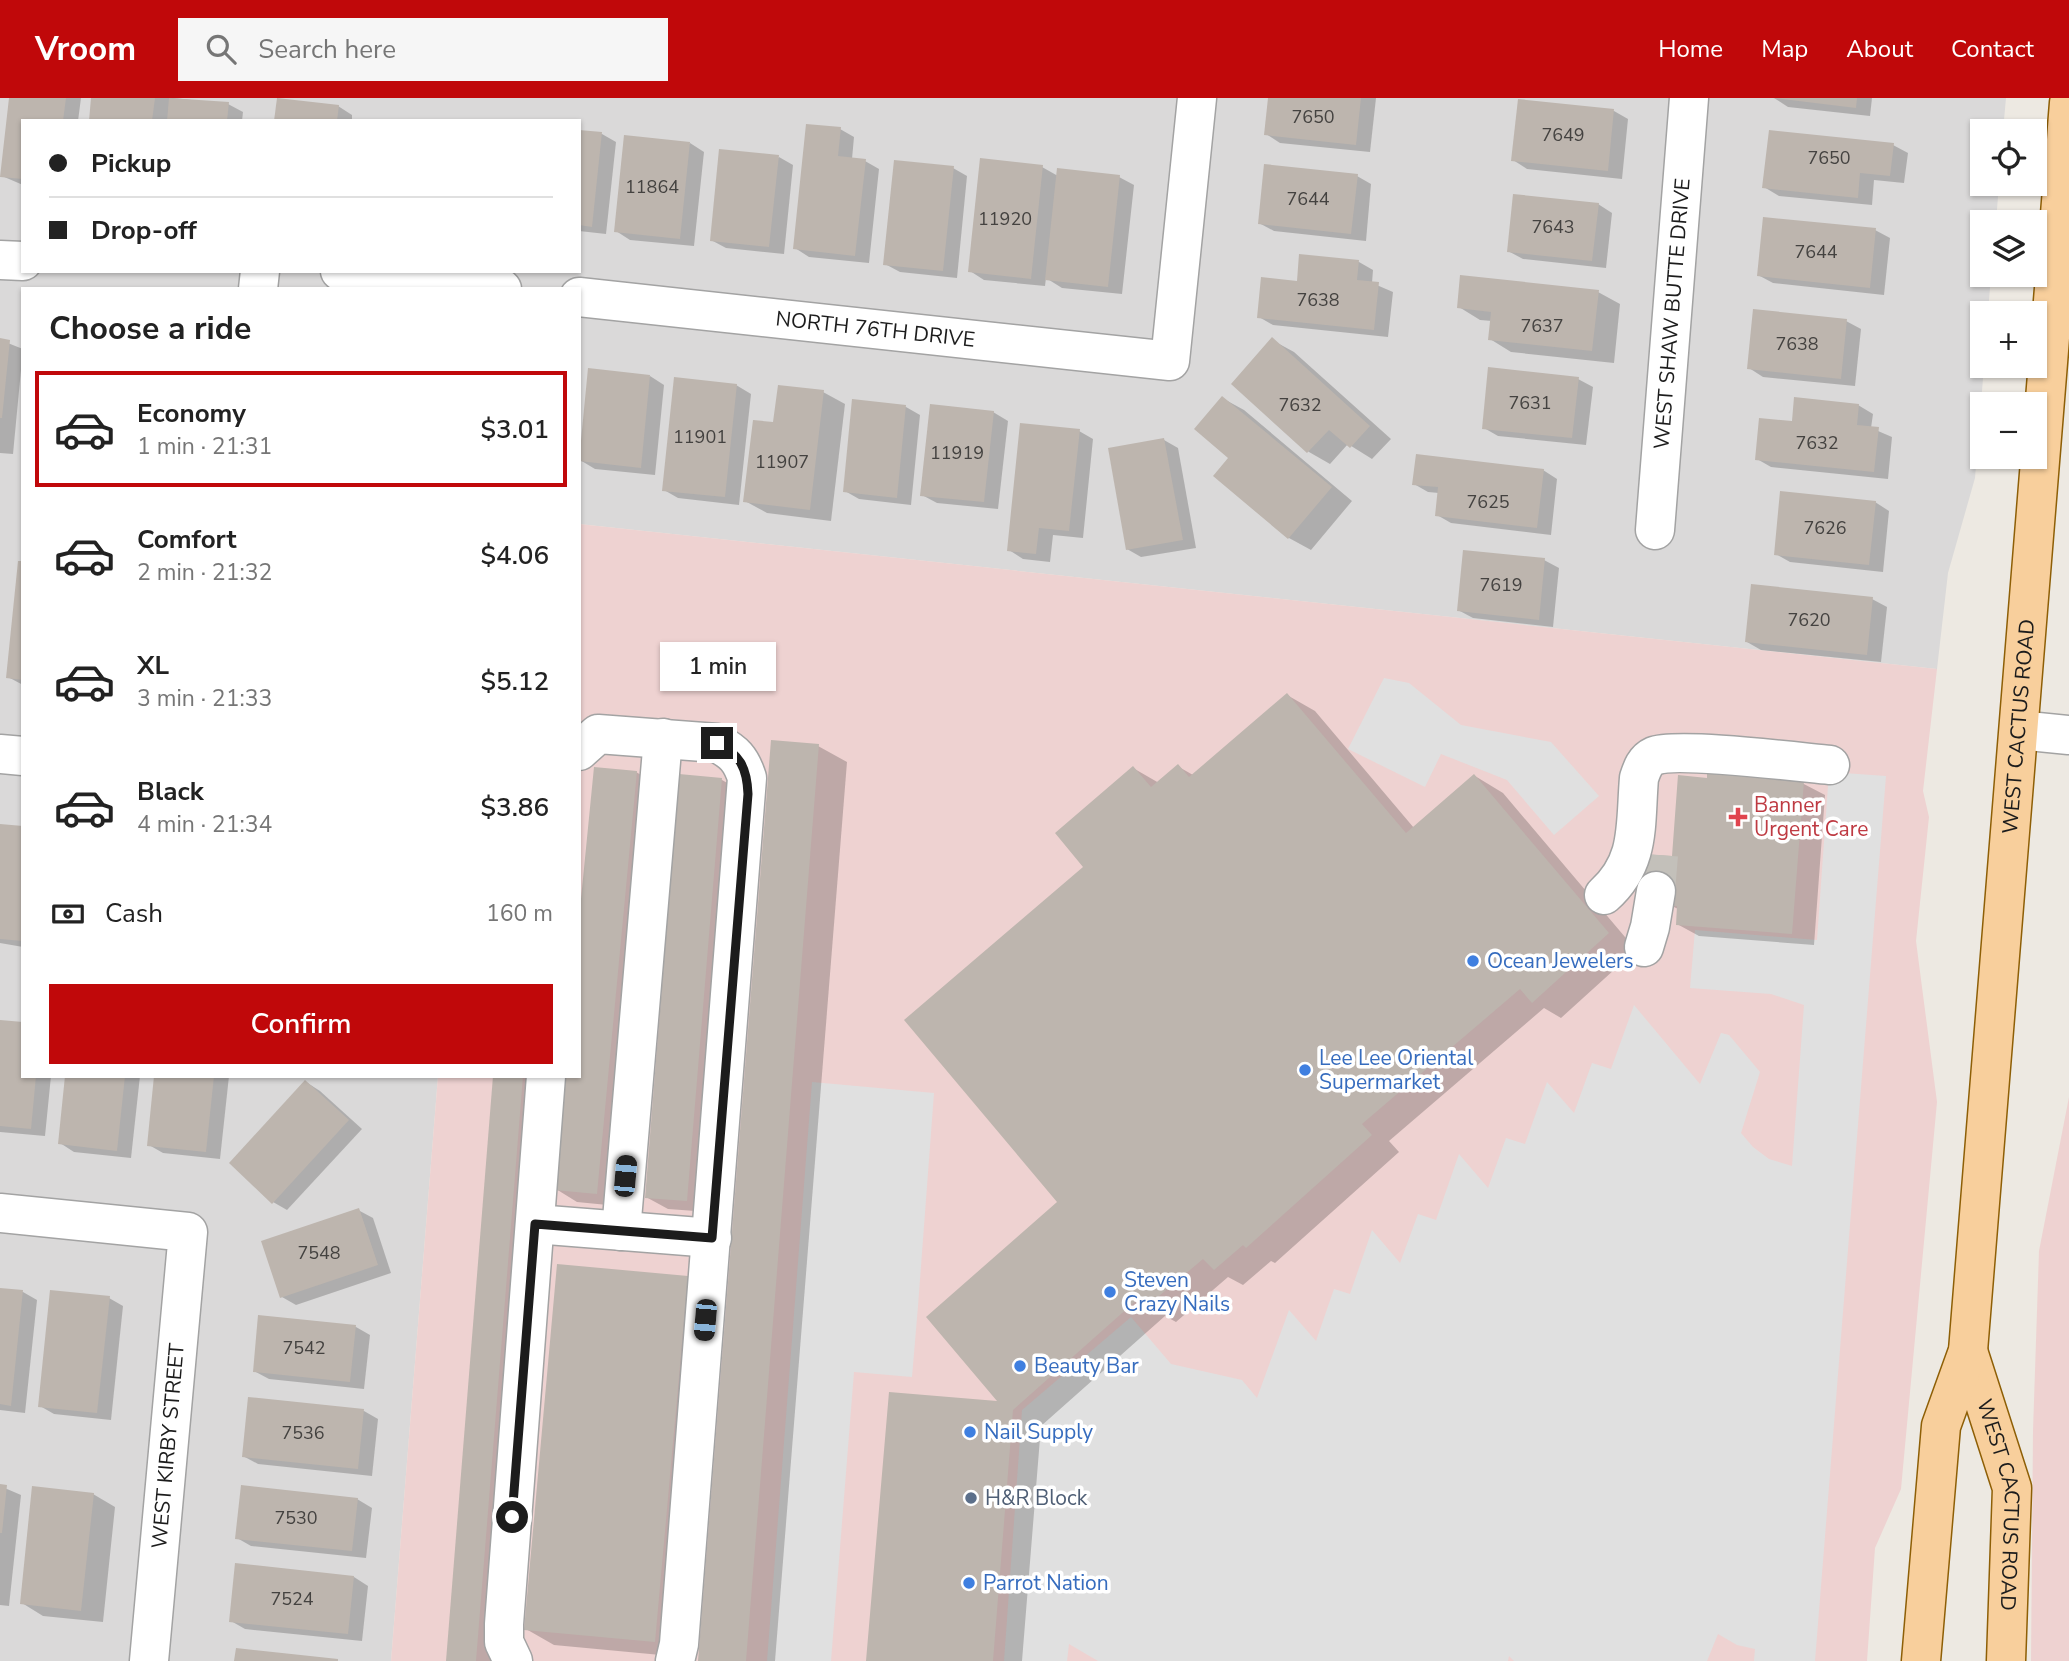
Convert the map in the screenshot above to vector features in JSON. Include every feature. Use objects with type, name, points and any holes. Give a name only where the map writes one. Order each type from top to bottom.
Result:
[{"type":"main road","name":"WEST CACTUS ROAD","points":[[1921,1661],[1941,1426],[1968,1351],[2069,103]]},
{"type":"main road","name":"WEST CACTUS ROAD","points":[[1968,1351],[2012,1488],[2007,1661]]},
{"type":"street","name":"NORTH 76TH DRIVE","points":[[581,297],[1170,361],[1197,98]]},
{"type":"street","name":"WEST SHAW BUTTE DRIVE","points":[[1655,530],[1689,98]]},
{"type":"street","points":[[0,260],[21,261]]},
{"type":"street","points":[[358,273],[484,287]]},
{"type":"street","points":[[2019,730],[2069,735]]},
{"type":"street","points":[[581,749],[598,734],[717,743],[731,750],[742,761],[747,778],[712,1238],[675,1661]]},
{"type":"street","points":[[621,1231],[663,738]]},
{"type":"street","points":[[0,754],[21,756]]},
{"type":"street","points":[[1604,895],[1619,882],[1631,862],[1639,778],[1643,766],[1652,757],[1665,754],[1830,765]]},
{"type":"street","points":[[1644,947],[1650,927],[1657,873],[1665,754]]},
{"type":"street","points":[[513,1661],[504,1642],[503,1624],[546,1078]]},
{"type":"street","name":"WEST KIRBY STREET","points":[[0,1213],[188,1232],[149,1661]]},
{"type":"street","points":[[535,1224],[712,1238]]},
{"type":"shaded area","points":[[0,98],[2006,98],[2004,119],[1970,119],[1970,196],[1998,196],[1997,210],[1970,210],[1970,287],[1990,287],[1989,301],[1970,301],[1970,378],[1983,378],[1982,392],[1970,392],[1970,469],[1976,469],[1975,478],[1948,573],[1937,669],[581,524],[581,287],[21,287],[21,1078],[438,1078],[391,1661],[0,1661]]},
{"type":"shaded area","points":[[581,524],[1937,669],[1923,791],[1929,817],[1916,941],[1937,1102],[1901,1489],[1875,1548],[1867,1661],[391,1661],[438,1078],[581,1078]]},
{"type":"shaded area","points":[[1384,678],[1409,683],[1461,725],[1551,742],[1599,796],[1554,835],[1507,780],[1441,754],[1425,787],[1348,749]]},
{"type":"shaded area","points":[[1829,772],[1886,776],[1815,1661],[1754,1661],[1755,1649],[1737,1645],[1718,1634],[1707,1661],[1514,1661],[1509,1656],[1508,1661],[1098,1661],[1069,1644],[1067,1661],[1004,1661],[1022,1410],[1131,1317],[1171,1364],[1242,1380],[1257,1398],[1289,1310],[1316,1341],[1334,1289],[1350,1294],[1372,1230],[1400,1263],[1418,1214],[1436,1220],[1459,1154],[1488,1188],[1506,1138],[1525,1144],[1547,1082],[1574,1113],[1592,1063],[1611,1069],[1634,1005],[1700,1084],[1721,1033],[1729,1035],[1760,1072],[1741,1133],[1769,1159],[1792,1166],[1804,1005],[1771,994],[1690,988],[1695,930],[1817,940]]},
{"type":"shaded area","points":[[812,1082],[934,1093],[918,1306],[912,1377],[854,1372],[831,1661],[767,1661]]},
{"type":"shaded area","points":[[2069,1097],[2069,1661],[2031,1661],[2033,1431],[2039,1251]]},
{"type":"building","points":[[9,98],[66,98],[63,119],[21,119],[21,179],[0,177]]},
{"type":"building","points":[[91,98],[155,98],[152,119],[89,119]]},
{"type":"building","points":[[169,98],[229,102],[227,119],[167,119]]},
{"type":"building","points":[[277,98],[339,105],[337,119],[274,119]]},
{"type":"building","points":[[1268,98],[1361,98],[1356,145],[1264,135]]},
{"type":"building","points":[[1773,98],[1857,98],[1856,108]]},
{"type":"building","points":[[1518,99],[1614,109],[1608,171],[1511,161]]},
{"type":"building","points":[[806,124],[841,127],[838,156],[866,159],[855,256],[793,249]]},
{"type":"building","points":[[581,130],[602,132],[592,227],[581,225]]},
{"type":"building","points":[[1769,130],[1894,143],[1890,176],[1860,173],[1858,198],[1762,188]]},
{"type":"building","points":[[624,135],[690,142],[680,239],[614,232]]},
{"type":"building","points":[[719,149],[779,155],[769,247],[710,241]]},
{"type":"building","points":[[980,158],[1043,165],[1031,279],[968,272]]},
{"type":"building","points":[[894,160],[954,166],[943,271],[883,265]]},
{"type":"building","points":[[1264,164],[1358,174],[1351,234],[1258,224]]},
{"type":"building","points":[[1057,168],[1120,175],[1108,287],[1045,280]]},
{"type":"building","points":[[1513,194],[1599,203],[1592,261],[1507,252]]},
{"type":"building","points":[[1763,217],[1876,228],[1870,288],[1757,276]]},
{"type":"building","points":[[1299,254],[1359,260],[1357,280],[1379,282],[1374,330],[1257,318],[1261,277],[1297,281]]},
{"type":"building","points":[[1460,275],[1599,290],[1592,351],[1488,340],[1491,312],[1457,308]]},
{"type":"building","points":[[1753,309],[1847,319],[1841,379],[1747,369]]},
{"type":"building","points":[[1272,337],[1370,426],[1350,448],[1329,430],[1307,453],[1231,384]]},
{"type":"building","points":[[0,338],[10,340],[2,418],[0,418]]},
{"type":"building","points":[[1488,367],[1579,377],[1572,438],[1482,429]]},
{"type":"building","points":[[588,368],[650,375],[641,468],[581,461]]},
{"type":"building","points":[[674,377],[737,384],[725,497],[662,491]]},
{"type":"building","points":[[778,385],[824,390],[810,510],[743,502],[753,420],[773,422]]},
{"type":"building","points":[[1222,396],[1332,487],[1288,539],[1213,476],[1228,458],[1194,429]]},
{"type":"building","points":[[1794,397],[1859,404],[1857,425],[1879,427],[1874,472],[1755,460],[1759,418],[1792,421]]},
{"type":"building","points":[[852,399],[906,405],[897,498],[843,492]]},
{"type":"building","points":[[930,404],[994,411],[984,502],[920,496]]},
{"type":"building","points":[[1020,423],[1080,429],[1069,531],[1039,528],[1036,554],[1007,551]]},
{"type":"building","points":[[1164,438],[1183,540],[1126,550],[1108,448]]},
{"type":"building","points":[[1416,454],[1544,469],[1537,528],[1435,516],[1438,487],[1412,485]]},
{"type":"building","points":[[1780,491],[1876,501],[1869,565],[1774,555]]},
{"type":"building","points":[[1463,550],[1545,558],[1539,620],[1457,611]]},
{"type":"building","points":[[18,561],[21,561],[21,680],[6,678]]},
{"type":"building","points":[[1751,584],[1873,597],[1867,655],[1745,642]]},
{"type":"building","points":[[1287,693],[1406,833],[1474,774],[1609,933],[1532,1003],[1520,989],[1362,1124],[1372,1135],[1246,1248],[1243,1245],[1214,1270],[1203,1259],[1146,1307],[1139,1298],[1013,1410],[993,1661],[866,1661],[889,1392],[997,1401],[926,1317],[1057,1202],[904,1020],[1083,867],[1055,833],[1133,766],[1151,787],[1178,764],[1189,777]]},
{"type":"building","points":[[771,740],[819,744],[746,1661],[698,1661]]},
{"type":"building","points":[[594,767],[637,771],[597,1194],[554,1190],[565,1078],[581,1078],[581,899]]},
{"type":"building","name":"Banner Urgent Care","points":[[1707,769],[1804,781],[1792,934],[1676,925],[1677,906],[1668,906],[1637,890],[1641,854],[1672,856],[1678,775],[1707,778]]},
{"type":"building","points":[[679,774],[722,778],[687,1201],[645,1198]]},
{"type":"building","points":[[0,824],[21,826],[21,941],[0,939]]},
{"type":"building","points":[[0,1020],[21,1022],[21,1078],[36,1078],[31,1129],[0,1126]]},
{"type":"building","points":[[65,1078],[125,1078],[117,1151],[58,1144]]},
{"type":"building","points":[[154,1078],[214,1078],[206,1152],[147,1146]]},
{"type":"building","points":[[493,1078],[523,1078],[476,1661],[446,1661]]},
{"type":"building","points":[[305,1080],[349,1120],[272,1204],[229,1163]]},
{"type":"building","points":[[359,1208],[378,1265],[280,1298],[261,1241]]},
{"type":"building","points":[[557,1264],[688,1276],[655,1642],[524,1630]]},
{"type":"building","points":[[0,1288],[23,1290],[11,1406],[0,1404]]},
{"type":"building","points":[[50,1290],[110,1296],[97,1413],[38,1407]]},
{"type":"building","points":[[258,1315],[356,1325],[350,1382],[253,1372]]},
{"type":"building","points":[[248,1397],[364,1409],[358,1469],[242,1457]]},
{"type":"building","points":[[0,1484],[7,1485],[2,1533],[0,1533]]},
{"type":"building","points":[[241,1485],[358,1498],[352,1551],[235,1539]]},
{"type":"building","points":[[32,1486],[94,1493],[81,1611],[20,1604]]},
{"type":"building","points":[[235,1563],[354,1576],[348,1634],[229,1622]]},
{"type":"building","points":[[236,1648],[338,1659],[338,1661],[234,1661]]},
{"type":"tunnel","points":[[1656,891],[1659,855]]},
{"type":"place","name":"Banner Urgent Care","points":[[1738,817]]},
{"type":"place","name":"Ocean Jewelers","points":[[1473,961]]},
{"type":"place","name":"Lee Lee Oriental Supermarket","points":[[1305,1070]]},
{"type":"place","name":"Steven Crazy Nails","points":[[1110,1292]]},
{"type":"place","name":"Beauty Bar","points":[[1020,1366]]},
{"type":"place","name":"Nail Supply","points":[[970,1432]]},
{"type":"place","name":"H&R Block","points":[[971,1498]]},
{"type":"place","name":"Parrot Nation","points":[[969,1583]]},
{"type":"route","points":[[512,1517],[535,1224],[712,1238],[748,794],[742,761],[731,750],[717,743]]}]
